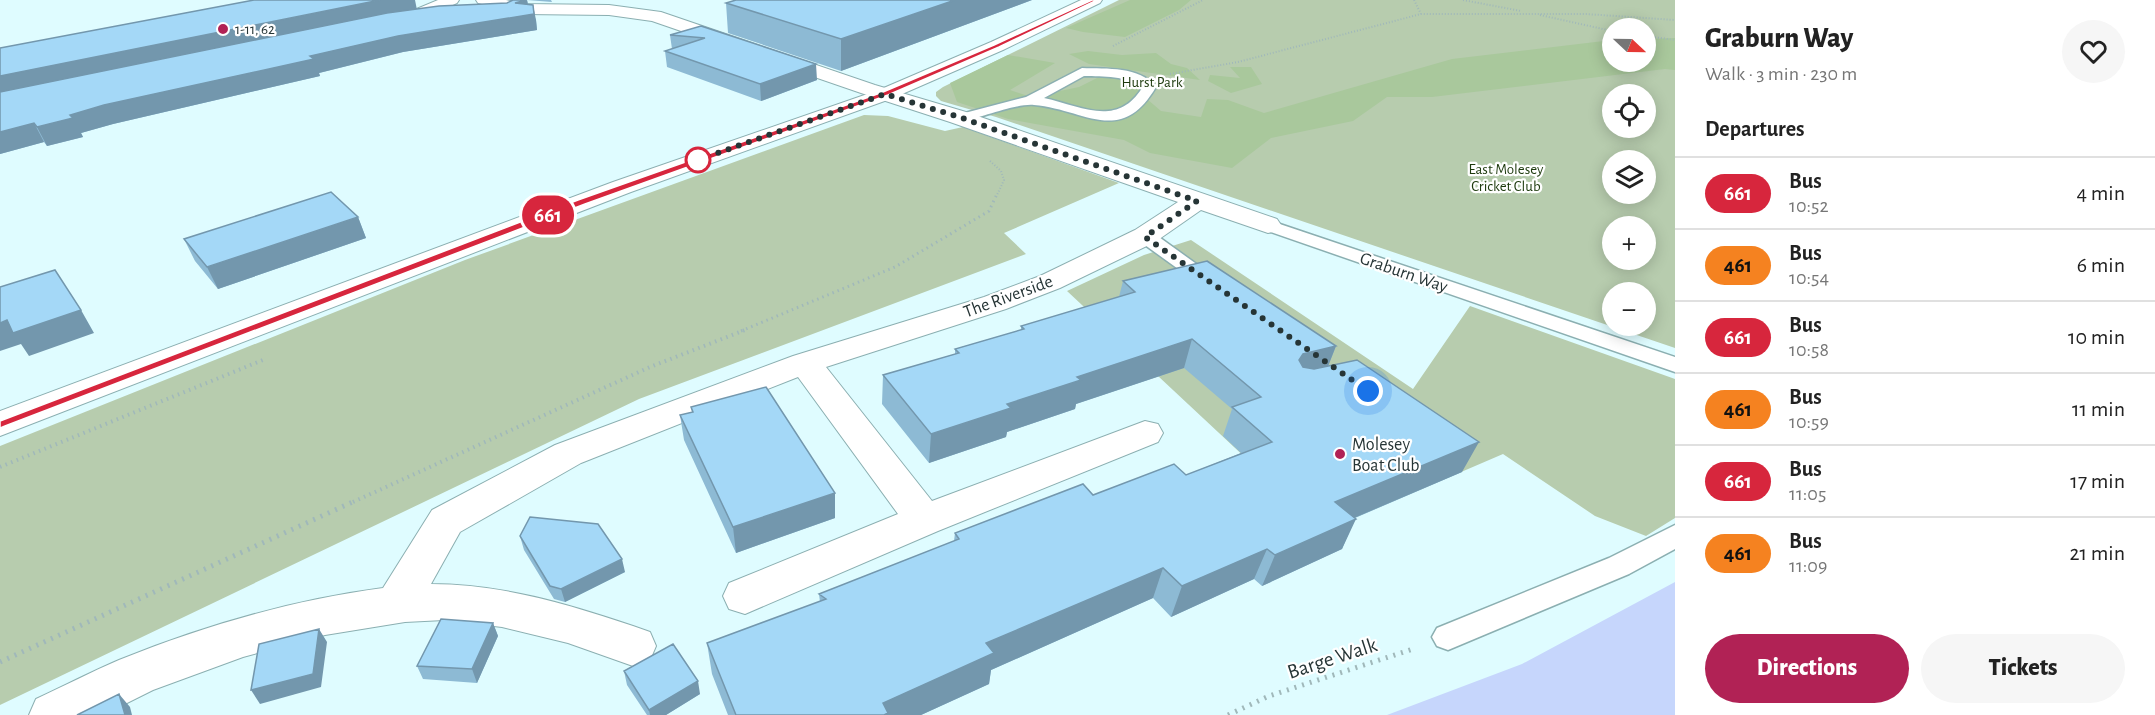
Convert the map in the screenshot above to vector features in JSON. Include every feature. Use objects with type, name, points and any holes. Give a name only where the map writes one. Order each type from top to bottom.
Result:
[{"type":"street","points":[[484,0],[524,9]]},
{"type":"street","points":[[609,10],[627,0]]},
{"type":"street","points":[[0,424],[545,216],[885,94],[997,46],[1094,0]]},
{"type":"street","points":[[391,21],[462,8],[609,10],[655,16],[962,118]]},
{"type":"street","name":"Graburn Way","points":[[962,118],[1268,225]]},
{"type":"street","name":"The Riverside","points":[[397,604],[446,521],[568,454],[805,363],[995,303],[1050,282],[1145,237],[1197,201]]},
{"type":"street","points":[[805,363],[924,520]]},
{"type":"street","points":[[745,596],[924,520],[1145,433]]},
{"type":"street","points":[[54,715],[136,675],[220,643],[308,619],[397,604],[456,603],[514,610],[579,626],[633,646]]},
{"type":"lane","points":[[962,118],[1031,100],[1082,72],[1103,72],[1139,79],[1149,87],[1144,101],[1128,114],[1110,116],[1088,114],[1051,102],[1031,100]]},
{"type":"lane","name":"Graburn Way","points":[[1268,225],[1675,365]]},
{"type":"lane","points":[[1145,237],[1214,286]]},
{"type":"lane","points":[[1155,288],[1195,272]]},
{"type":"lane","points":[[1448,637],[1619,566],[1675,536]]},
{"type":"path","points":[[1082,72],[1083,61],[1203,0]]},
{"type":"path","points":[[1414,0],[1421,14]]},
{"type":"path","points":[[1462,0],[1602,29]]},
{"type":"path","points":[[1139,79],[1238,62],[1421,14],[1586,14],[1675,21]]},
{"type":"path","points":[[1656,37],[1675,40]]},
{"type":"path","points":[[0,662],[650,367],[827,297],[895,267],[988,211],[1004,180],[1001,171],[984,158]]},
{"type":"path","name":"Barge Walk","points":[[1228,715],[1269,696],[1448,637]]},
{"type":"green space","points":[[1119,0],[1675,0],[1675,348],[1640,336],[1656,336],[1656,282],[1602,282],[1602,323],[996,117],[941,101],[936,96],[936,92]]},
{"type":"green space","points":[[1130,0],[1191,0],[1179,10],[1125,37],[1066,28]]},
{"type":"green space","points":[[1675,38],[1675,70],[1656,70],[1656,39]]},
{"type":"green space","points":[[1602,41],[1602,72],[1640,72],[1432,97],[1387,97],[1353,121],[1271,138],[1232,168],[1150,153],[1124,140],[1008,119],[957,102],[950,83],[1008,55],[1055,63],[1010,90],[1031,97],[1079,87],[1099,77],[1147,80],[1158,89],[1140,93],[1161,111],[1201,117],[1207,99],[1228,100],[1264,113],[1452,59]]},
{"type":"green space","points":[[1088,51],[1122,55],[1156,53],[1171,64],[1187,68],[1200,80],[1089,64],[1069,54]]},
{"type":"green space","points":[[1230,67],[1251,67],[1262,84],[1231,93],[1208,81],[1210,75],[1240,78]]},
{"type":"green space","points":[[864,115],[888,116],[945,131],[963,127],[1119,183],[1004,233],[1026,254],[639,399],[0,705],[0,446],[465,260]]},
{"type":"green space","points":[[1191,240],[1413,389],[1470,306],[1675,379],[1675,518],[1646,536],[1595,516],[1503,454],[1324,531],[1067,291],[1144,255]]},
{"type":"water","points":[[1675,582],[1675,715],[1387,715],[1522,664]]},
{"type":"building","points":[[254,0],[380,0],[0,76],[0,48]]},
{"type":"building","points":[[513,0],[526,0],[515,3],[533,5],[534,14],[398,36],[310,56],[314,59],[104,105],[70,115],[73,118],[37,127],[34,123],[0,132],[0,92],[387,13],[439,6],[507,3]]},
{"type":"building","points":[[736,0],[955,0],[841,39],[726,3]]},
{"type":"building","points":[[701,26],[816,64],[760,84],[665,51],[705,38],[670,35]]},
{"type":"building","points":[[331,192],[358,217],[207,267],[184,239]]},
{"type":"building","points":[[1207,261],[1336,346],[1303,354],[1299,360],[1303,367],[1314,369],[1357,360],[1479,442],[1335,502],[1356,519],[1275,555],[1267,549],[1182,586],[1163,568],[986,643],[994,653],[883,703],[888,713],[884,715],[736,715],[707,643],[826,599],[819,594],[959,539],[955,533],[1083,484],[1093,495],[1174,464],[1186,475],[1272,442],[1232,407],[1261,397],[1192,339],[1077,377],[1081,380],[1007,404],[1011,408],[931,434],[883,375],[959,353],[955,349],[1024,329],[1021,326],[1135,292],[1123,281]]},
{"type":"building","points":[[55,270],[81,310],[13,333],[7,320],[0,323],[0,287]]},
{"type":"building","points":[[766,387],[835,493],[733,527],[680,415],[693,412],[691,407]]},
{"type":"building","points":[[530,517],[598,524],[622,559],[561,589],[550,586],[520,536]]},
{"type":"building","points":[[441,619],[493,623],[472,669],[417,666]]},
{"type":"building","points":[[319,629],[313,674],[251,690],[259,644]]},
{"type":"building","points":[[673,644],[698,681],[649,710],[624,671]]},
{"type":"building","points":[[119,694],[125,715],[77,715]]},
{"type":"bus line","name":"661","points":[[0,424],[386,275],[703,158],[885,94],[997,46],[1094,0]]},
{"type":"place","name":"1-11, 62","points":[[223,29]]},
{"type":"place","name":"Molesey Boat Club","points":[[1340,454]]},
{"type":"route","points":[[698,160],[885,94],[962,118],[1197,201],[1145,237],[1368,391]]},
{"type":"park label","name":"Hurst Park","points":[[1152,82]]},
{"type":"park label","name":"East Molesey Cricket Club","points":[[1506,178]]}]
